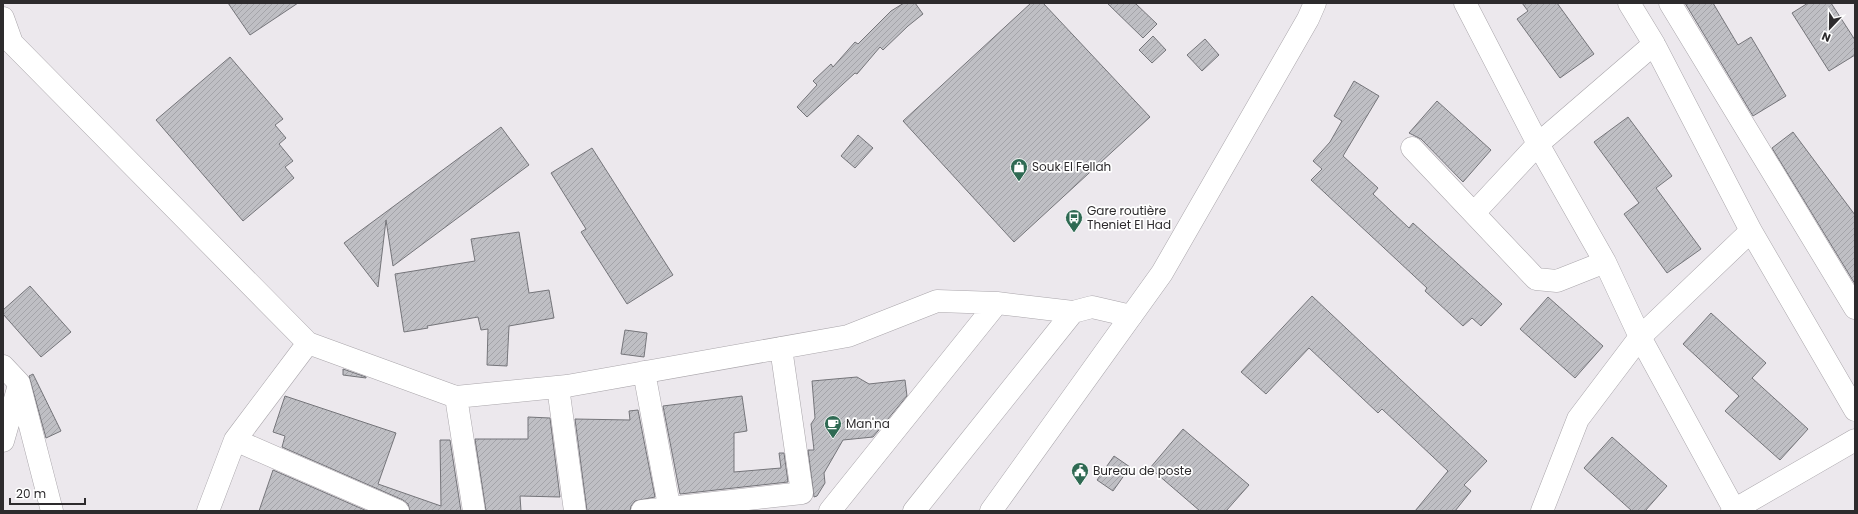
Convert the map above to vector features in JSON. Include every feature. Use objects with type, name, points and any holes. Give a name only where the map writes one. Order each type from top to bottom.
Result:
[{"type":"street","points":[[991,511],[1166,266],[1308,20],[1315,3]]},
{"type":"street","points":[[1465,3],[1538,144],[1605,262],[1640,337],[1733,511],[1855,440]]},
{"type":"street","points":[[1629,3],[1654,44],[1751,231],[1855,410]]},
{"type":"street","points":[[1670,3],[1855,308]]},
{"type":"street","points":[[3,18],[12,43],[308,343],[456,397],[558,387],[848,336],[937,301],[997,303],[1073,312],[1092,307],[1131,316]]},
{"type":"street","points":[[1474,213],[1538,144],[1654,44]]},
{"type":"street","points":[[1412,148],[1536,279],[1557,281],[1605,262]]},
{"type":"street","points":[[1542,511],[1578,419],[1640,337],[1751,231]]},
{"type":"street","points":[[830,511],[997,303]]},
{"type":"street","points":[[914,511],[1073,312]]},
{"type":"street","points":[[208,511],[235,440],[308,343]]},
{"type":"street","points":[[642,511],[802,493],[781,348]]},
{"type":"street","points":[[3,366],[19,384],[52,511]]},
{"type":"street","points":[[644,372],[670,509]]},
{"type":"street","points":[[3,441],[19,384]]},
{"type":"street","points":[[558,387],[575,511]]},
{"type":"street","points":[[456,397],[474,511]]},
{"type":"street","points":[[235,440],[398,511]]},
{"type":"building","points":[[228,3],[298,3],[250,35]]},
{"type":"building","points":[[904,3],[915,3],[923,14],[883,50],[880,47],[857,74],[855,73],[807,117],[797,107],[817,85],[813,81],[831,64],[833,67],[855,42],[858,44],[891,11]]},
{"type":"building","name":"Souk El Fellah","points":[[1031,3],[1043,3],[1150,117],[1014,242],[903,121]]},
{"type":"building","points":[[1107,3],[1135,3],[1157,24],[1143,38]]},
{"type":"building","points":[[1522,3],[1557,3],[1594,54],[1560,78],[1517,19],[1528,11]]},
{"type":"building","points":[[1685,3],[1713,3],[1738,45],[1751,37],[1786,96],[1753,116]]},
{"type":"building","points":[[1808,3],[1831,3],[1855,40],[1855,55],[1829,71],[1792,13]]},
{"type":"building","points":[[1153,36],[1166,50],[1152,63],[1139,50]]},
{"type":"building","points":[[1205,39],[1219,55],[1202,71],[1187,55]]},
{"type":"building","points":[[230,57],[283,119],[275,125],[286,138],[279,144],[293,161],[285,167],[294,178],[243,221],[156,120]]},
{"type":"building","points":[[1354,81],[1379,96],[1343,156],[1378,188],[1373,194],[1409,228],[1413,223],[1502,304],[1481,326],[1472,318],[1463,326],[1425,291],[1427,288],[1311,180],[1322,169],[1313,161],[1330,142],[1342,121],[1334,116]]},
{"type":"building","points":[[1437,101],[1491,150],[1463,182],[1421,139],[1409,133]]},
{"type":"building","points":[[1628,117],[1672,176],[1656,188],[1701,249],[1667,273],[1624,214],[1639,203],[1594,142]]},
{"type":"building","points":[[501,127],[529,165],[393,266],[386,220],[378,287],[344,243]]},
{"type":"building","points":[[1793,132],[1855,215],[1855,284],[1772,148]]},
{"type":"building","points":[[858,135],[873,148],[855,168],[841,156]]},
{"type":"building","points":[[592,148],[673,275],[627,304],[581,232],[586,229],[551,173]]},
{"type":"building","points":[[519,232],[529,293],[549,290],[554,318],[509,326],[507,366],[487,365],[488,329],[481,330],[478,317],[427,326],[428,328],[404,332],[395,274],[475,261],[471,239]]},
{"type":"building","points":[[30,286],[71,332],[41,357],[3,314],[3,310]]},
{"type":"building","points":[[1312,296],[1487,461],[1464,485],[1471,491],[1455,511],[1415,511],[1448,471],[1382,409],[1378,413],[1309,348],[1266,394],[1241,372]]},
{"type":"building","points":[[1548,297],[1603,346],[1575,378],[1520,329]]},
{"type":"building","points":[[1711,313],[1766,363],[1752,378],[1808,429],[1780,460],[1725,411],[1739,396],[1683,344]]},
{"type":"building","points":[[625,330],[647,333],[644,357],[621,354]]},
{"type":"building","points":[[343,369],[366,377],[366,378],[343,375]]},
{"type":"building","points":[[33,374],[61,431],[46,438],[29,376]]},
{"type":"building","name":"Man'na","points":[[857,377],[869,384],[905,380],[907,396],[873,437],[843,440],[824,473],[825,483],[817,496],[814,497],[808,450],[814,450],[811,424],[815,418],[812,381]]},
{"type":"building","points":[[285,396],[396,433],[378,484],[441,506],[440,440],[450,440],[461,511],[410,511],[408,504],[403,500],[282,447],[285,436],[273,432]]},
{"type":"building","points":[[742,396],[747,431],[734,433],[734,472],[781,468],[779,453],[784,453],[788,482],[680,494],[663,406]]},
{"type":"building","points":[[638,410],[655,497],[635,501],[631,506],[630,511],[587,511],[575,419],[630,420],[629,411]]},
{"type":"building","points":[[528,417],[550,418],[560,497],[520,496],[521,511],[486,511],[475,439],[528,439]]},
{"type":"building","points":[[1183,429],[1249,485],[1226,511],[1200,511],[1150,468]]},
{"type":"building","points":[[1612,437],[1667,486],[1645,511],[1632,511],[1584,468]]},
{"type":"building","points":[[1114,456],[1130,467],[1113,491],[1097,480]]},
{"type":"building","points":[[273,470],[367,511],[259,511]]},
{"type":"place","name":"Souk El Fellah","points":[[1019,182]]},
{"type":"place","name":"Gare routière Theniet El Had","points":[[1074,233]]},
{"type":"place","name":"Man'na","points":[[833,439]]},
{"type":"place","name":"Bureau de poste","points":[[1080,486]]}]
